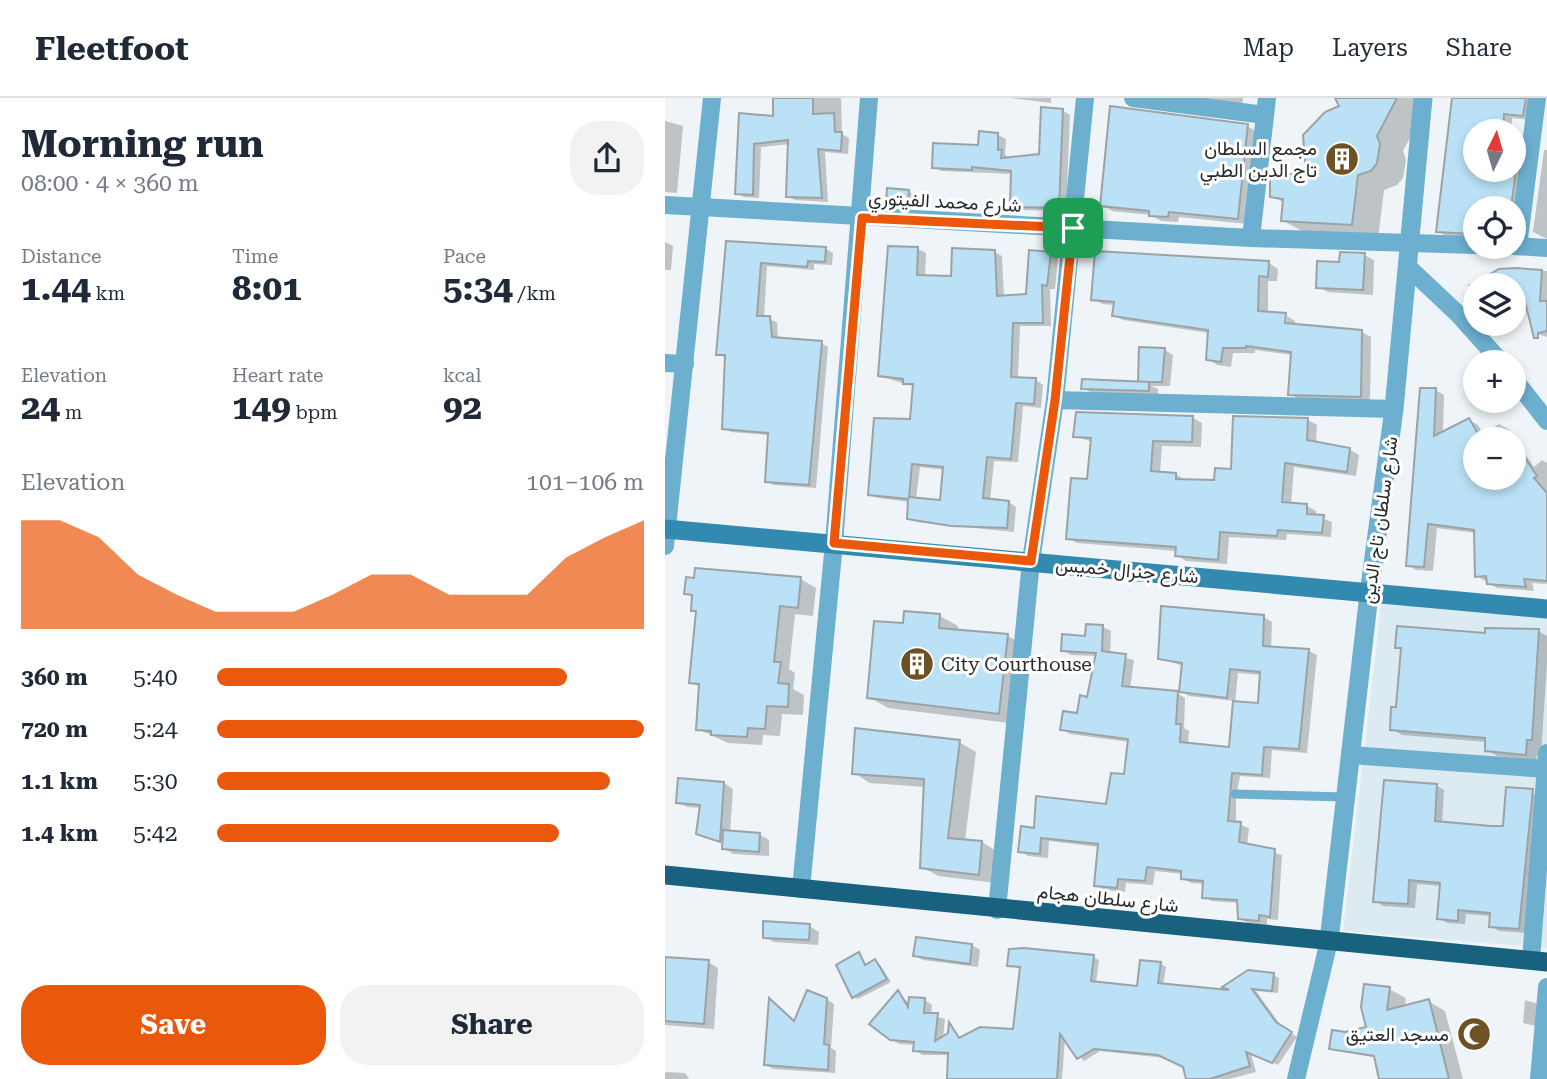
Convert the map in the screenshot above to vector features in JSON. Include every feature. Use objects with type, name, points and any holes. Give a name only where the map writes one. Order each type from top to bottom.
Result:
[{"type":"highway","name":"شارع سلطان هجام","points":[[665,875],[1539,962]]},
{"type":"main road","name":"شارع جنرال خميس","points":[[666,535],[834,543],[1547,609]]},
{"type":"street","points":[[666,535],[712,98]]},
{"type":"street","points":[[800,889],[834,543],[862,218],[869,98]]},
{"type":"street","points":[[997,910],[1031,561],[1055,400],[1085,98]]},
{"type":"street","points":[[1133,98],[1266,106],[1251,238]]},
{"type":"street","name":"شارع سلطان تاج الدين","points":[[1329,941],[1369,594],[1394,409],[1423,98]]},
{"type":"street","points":[[1523,196],[1537,98]]},
{"type":"street","name":"شارع محمد الفيتوري","points":[[665,205],[1251,238],[1463,246]]},
{"type":"street","points":[[1526,247],[1547,248]]},
{"type":"street","points":[[1407,266],[1458,314],[1490,350]]},
{"type":"street","points":[[665,363],[685,364]]},
{"type":"street","points":[[1526,394],[1547,421]]},
{"type":"street","points":[[1055,400],[1394,409]]},
{"type":"street","points":[[1539,962],[1547,753]]},
{"type":"street","points":[[1350,755],[1547,769]]},
{"type":"street","points":[[1296,1079],[1329,941]]},
{"type":"street","points":[[1539,1079],[1547,987]]},
{"type":"lane","points":[[1235,794],[1345,797]]},
{"type":"shaded area","points":[[1382,598],[1547,613],[1547,948],[1343,931]]},
{"type":"building","points":[[773,98],[813,98],[813,114],[834,113],[835,132],[842,132],[841,151],[818,149],[822,198],[786,197],[788,140],[754,144],[753,195],[735,194],[739,113],[773,116]]},
{"type":"building","name":"مجمع السلطان تاج الدين الطبي","points":[[1335,98],[1397,98],[1377,136],[1380,144],[1377,163],[1371,171],[1358,175],[1352,225],[1281,221],[1283,199],[1270,197],[1270,173],[1306,175],[1303,135],[1325,112],[1339,106]]},
{"type":"building","points":[[1452,98],[1526,98],[1523,116],[1504,114],[1504,119],[1463,119],[1463,182],[1514,182],[1513,196],[1463,196],[1463,233],[1436,232]]},
{"type":"building","points":[[1110,106],[1248,124],[1238,219],[1169,212],[1168,217],[1149,216],[1149,211],[1100,206]]},
{"type":"building","points":[[1041,107],[1063,109],[1059,208],[1010,207],[1011,171],[972,167],[972,170],[932,168],[933,143],[978,145],[979,131],[998,133],[1001,158],[1039,154]]},
{"type":"building","points":[[887,188],[909,190],[908,207],[886,206]]},
{"type":"building","points":[[726,241],[826,247],[825,262],[808,261],[807,267],[761,263],[757,316],[770,316],[772,337],[822,341],[809,485],[765,482],[768,433],[722,429],[725,355],[716,355]]},
{"type":"building","points":[[888,246],[918,247],[917,275],[951,276],[952,248],[995,250],[997,296],[1026,294],[1029,250],[1051,252],[1047,286],[1042,285],[1043,323],[1013,323],[1011,377],[1036,378],[1034,404],[1016,403],[1011,459],[987,457],[983,498],[1009,501],[1007,528],[951,526],[907,519],[908,499],[868,495],[874,418],[910,419],[913,384],[903,384],[903,379],[878,376]],"holes":[[[912,464],[943,467],[940,500],[909,497]]]},
{"type":"building","points":[[1095,251],[1269,261],[1268,277],[1259,276],[1258,311],[1286,313],[1285,323],[1362,330],[1361,397],[1288,395],[1291,352],[1246,346],[1223,348],[1221,362],[1206,360],[1208,330],[1112,316],[1114,302],[1091,300]]},
{"type":"building","points":[[1340,252],[1365,253],[1363,290],[1316,288],[1317,261],[1339,262]]},
{"type":"building","points":[[1499,269],[1542,270],[1540,301],[1547,301],[1547,331],[1538,333],[1538,338],[1534,338],[1526,306],[1526,273],[1492,273]]},
{"type":"building","points":[[1139,347],[1165,348],[1162,382],[1138,382]]},
{"type":"building","points":[[1082,379],[1149,382],[1149,391],[1081,389]]},
{"type":"building","points":[[1420,388],[1436,388],[1434,436],[1469,418],[1474,427],[1463,427],[1463,490],[1526,490],[1526,459],[1537,476],[1534,478],[1547,493],[1547,581],[1524,579],[1526,587],[1487,584],[1486,576],[1475,577],[1474,530],[1428,524],[1424,567],[1406,566]]},
{"type":"building","points":[[1076,412],[1193,416],[1192,442],[1153,441],[1151,471],[1176,473],[1176,479],[1214,480],[1215,468],[1231,469],[1233,416],[1308,418],[1307,440],[1350,448],[1347,472],[1285,463],[1282,502],[1307,504],[1307,514],[1324,515],[1322,533],[1278,530],[1277,536],[1220,532],[1218,560],[1175,556],[1176,547],[1066,539],[1071,478],[1087,479],[1091,438],[1073,437]]},
{"type":"building","points":[[695,568],[801,577],[798,608],[780,606],[774,662],[781,662],[778,683],[789,684],[788,707],[767,706],[765,729],[748,728],[747,737],[711,735],[711,731],[696,730],[699,684],[689,683],[696,611],[691,611],[692,595],[684,594],[686,577],[694,578]]},
{"type":"building","points":[[1161,606],[1264,615],[1263,646],[1309,649],[1299,749],[1264,747],[1262,775],[1232,773],[1228,821],[1241,822],[1239,842],[1275,849],[1270,917],[1259,915],[1259,921],[1238,919],[1237,900],[1202,898],[1203,881],[1181,879],[1181,871],[1147,867],[1145,881],[1118,879],[1117,888],[1094,886],[1098,844],[1041,838],[1040,854],[1018,852],[1021,826],[1034,828],[1036,796],[1106,804],[1111,773],[1124,774],[1128,739],[1060,730],[1063,711],[1077,713],[1080,695],[1087,697],[1096,653],[1061,651],[1062,634],[1085,636],[1086,624],[1103,625],[1102,651],[1126,654],[1122,686],[1178,691],[1176,724],[1181,724],[1180,742],[1229,747],[1233,701],[1258,703],[1260,672],[1230,669],[1227,698],[1179,692],[1182,663],[1158,659]]},
{"type":"building","name":"City Courthouse","points":[[904,611],[940,614],[939,628],[1008,634],[999,714],[867,698],[874,621],[903,623]]},
{"type":"building","points":[[1397,626],[1485,633],[1485,628],[1539,629],[1532,740],[1527,740],[1526,755],[1485,751],[1485,738],[1390,730],[1391,707],[1396,707],[1401,648],[1395,648]]},
{"type":"building","points":[[855,728],[960,740],[948,838],[982,841],[979,875],[920,868],[924,779],[852,774]]},
{"type":"building","points":[[678,778],[724,782],[720,842],[696,834],[700,805],[676,803]]},
{"type":"building","points":[[1384,780],[1437,784],[1435,821],[1491,826],[1503,826],[1506,787],[1533,789],[1519,929],[1489,927],[1490,913],[1458,910],[1458,921],[1437,919],[1440,883],[1409,880],[1408,904],[1373,902]]},
{"type":"building","points":[[723,830],[760,833],[759,852],[722,849]]},
{"type":"building","points":[[763,921],[810,924],[809,940],[763,938]]},
{"type":"building","points":[[916,937],[972,944],[970,964],[913,956]]},
{"type":"building","points":[[1009,949],[1094,955],[1091,981],[1137,986],[1140,960],[1161,962],[1158,983],[1229,990],[1222,987],[1248,970],[1274,973],[1272,991],[1252,989],[1276,1022],[1292,1032],[1272,1063],[1246,1052],[1250,1066],[1210,1079],[1186,1079],[1183,1067],[1158,1055],[1094,1049],[1077,1059],[1060,1034],[1057,1079],[947,1079],[948,1053],[913,1051],[914,1042],[890,1040],[869,1024],[898,990],[908,1007],[909,997],[925,998],[924,1013],[938,1013],[935,1041],[948,1033],[949,1022],[959,1038],[980,1027],[1013,1029],[1020,967],[1007,966]]},
{"type":"building","points":[[859,952],[865,965],[875,959],[887,979],[852,998],[836,965]]},
{"type":"building","points":[[665,957],[709,960],[704,1024],[665,1021]]},
{"type":"building","points":[[1364,984],[1390,987],[1387,1010],[1429,999],[1449,1079],[1379,1079],[1374,1056],[1329,1049],[1332,1030],[1345,1032],[1366,1027],[1361,1007]]},
{"type":"building","points":[[807,990],[827,998],[824,1044],[829,1045],[828,1070],[764,1065],[769,998],[794,1021]]},
{"type":"place","name":"مجمع السلطان تاج الدين الطبي","points":[[1342,159]]},
{"type":"place","name":"City Courthouse","points":[[917,664]]},
{"type":"place","name":"مسجد العتيق","points":[[1474,1034]]},
{"type":"route","points":[[862,218],[1073,228],[1055,400],[1031,561],[834,543],[862,218]]}]
